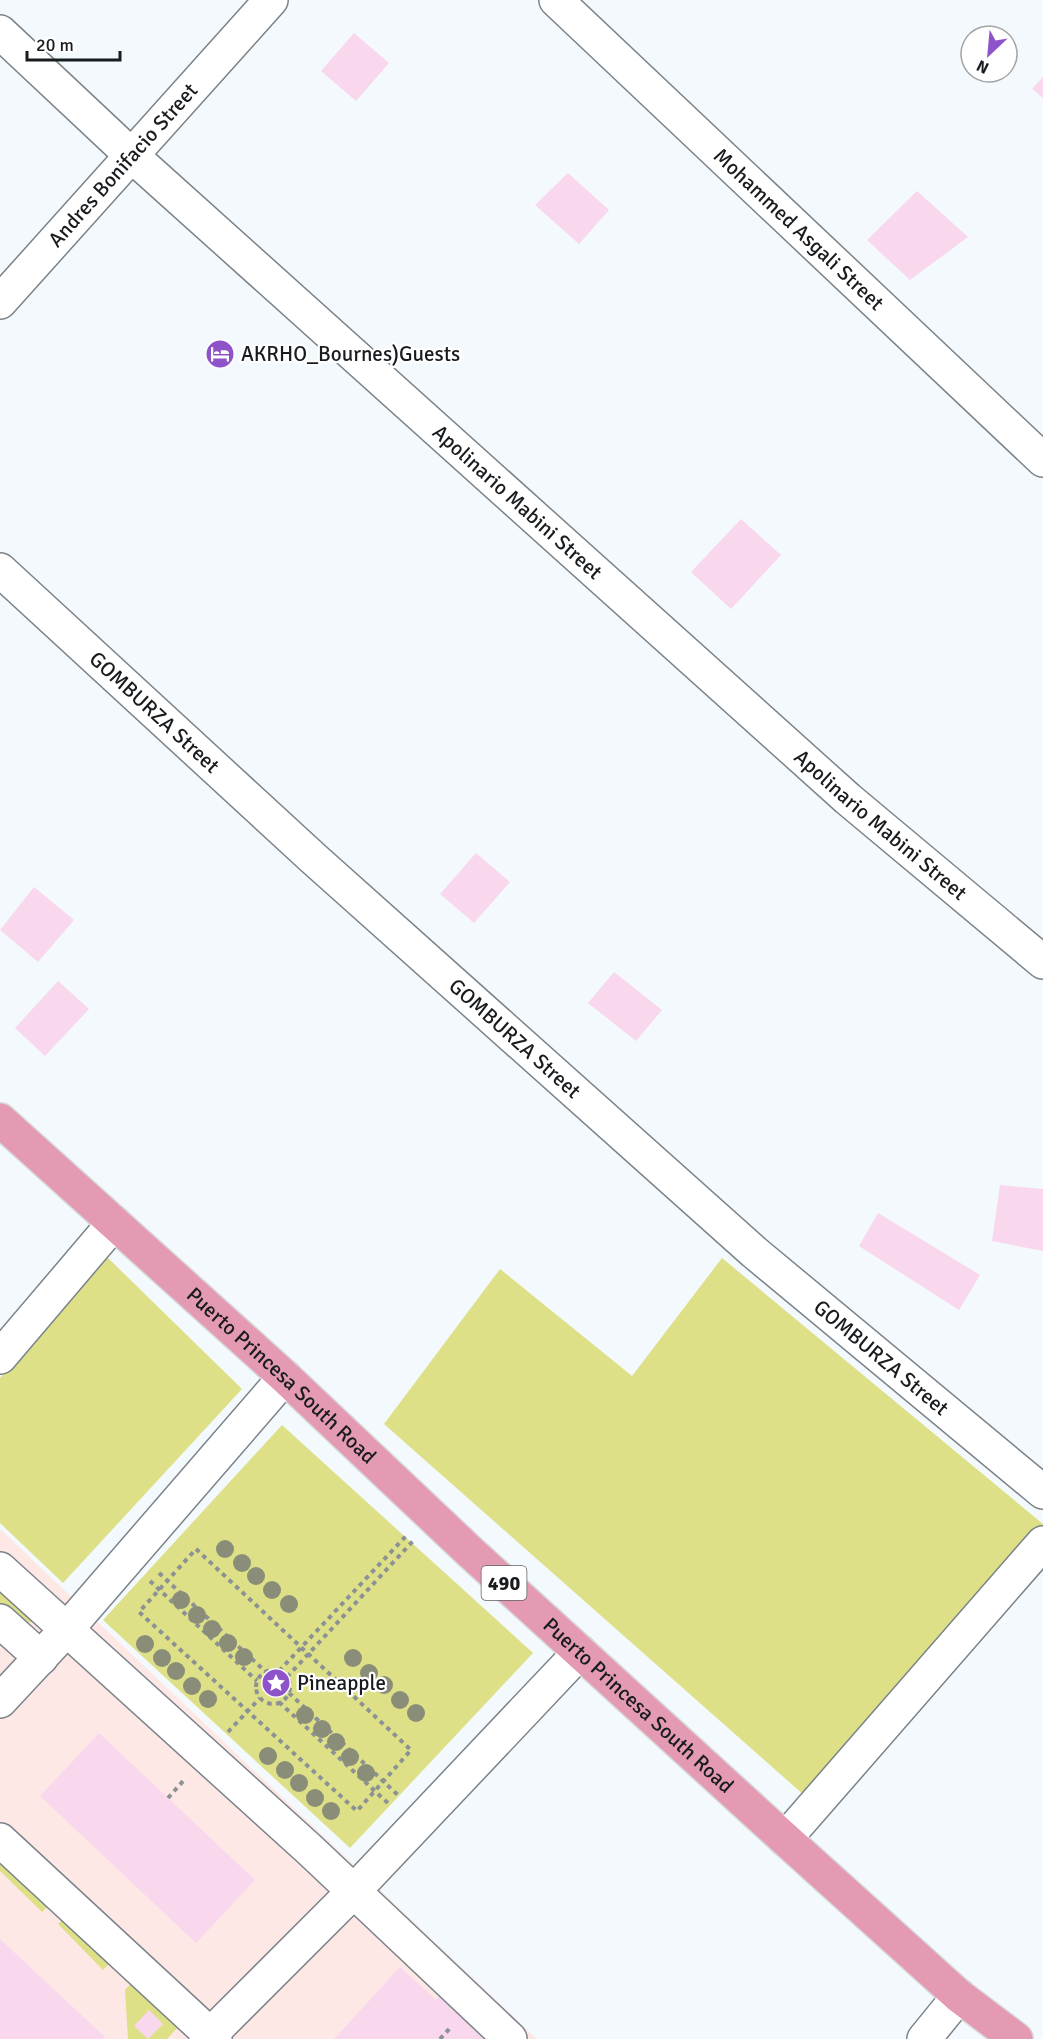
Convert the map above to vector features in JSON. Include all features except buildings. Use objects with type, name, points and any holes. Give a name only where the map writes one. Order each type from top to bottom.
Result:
[{"type":"main road","name":"Puerto Princesa South Road","points":[[0,1120],[285,1377],[431,1516],[785,1839],[959,1996],[1016,2039]]},
{"type":"street","name":"Andres Bonifacio Street","points":[[0,302],[130,154],[271,0]]},
{"type":"street","name":"Mohammed Asgali Street","points":[[556,0],[1043,460]]},
{"type":"street","name":"Apolinario Mabini Street","points":[[0,32],[130,154],[848,799],[1043,962]]},
{"type":"street","name":"GOMBURZA Street","points":[[0,570],[322,866],[745,1244],[1043,1492]]},
{"type":"street","points":[[0,1357],[114,1222]]},
{"type":"street","points":[[0,1701],[67,1629],[285,1377]]},
{"type":"street","points":[[785,1839],[1043,1543]]},
{"type":"street","points":[[0,1569],[510,2039]]},
{"type":"street","points":[[0,1621],[40,1658]]},
{"type":"street","points":[[0,1840],[210,2037],[353,1892],[580,1652]]},
{"type":"street","points":[[924,2039],[959,1996]]},
{"type":"path","points":[[289,1693],[279,1702],[267,1703],[260,1698],[256,1689],[257,1681],[266,1672],[279,1671],[431,1516]]},
{"type":"path","points":[[287,1677],[431,1516]]},
{"type":"path","points":[[196,1549],[302,1648],[411,1750],[357,1811],[139,1612],[196,1549]]},
{"type":"path","points":[[131,1555],[168,1581],[266,1672]]},
{"type":"path","points":[[131,1555],[159,1590],[257,1681]]},
{"type":"path","points":[[279,1671],[287,1677],[289,1693],[383,1781],[418,1823]]},
{"type":"path","points":[[279,1702],[375,1791],[418,1823]]},
{"type":"shaded area","points":[[0,1529],[537,2039],[0,2039]]},
{"type":"green space","points":[[107,1257],[242,1389],[63,1583],[0,1523],[0,1378]]},
{"type":"green space","points":[[722,1258],[1043,1524],[805,1796],[384,1424],[500,1269],[632,1376]]},
{"type":"green space","points":[[282,1425],[533,1653],[350,1848],[103,1620]]},
{"type":"green space","points":[[0,1582],[36,1615],[30,1623],[0,1609]]},
{"type":"green space","points":[[9,1854],[55,1899],[42,1912],[0,1871],[0,1863]]},
{"type":"green space","points":[[70,1911],[116,1957],[103,1970],[58,1924]]},
{"type":"green space","points":[[137,1977],[182,2023],[167,2039],[128,2039],[125,1990]]},
{"type":"place","name":"AKRHO_Bournes)Guests","points":[[220,354]]},
{"type":"place","name":"Pineapple","points":[[276,1683]]}]
